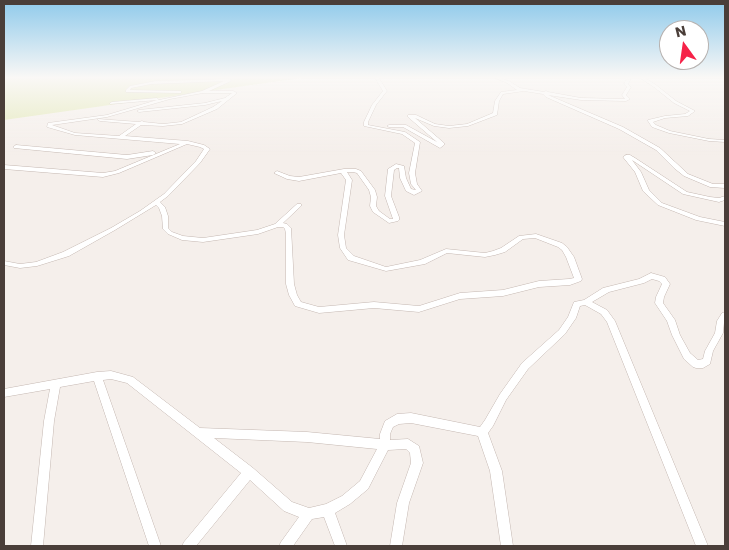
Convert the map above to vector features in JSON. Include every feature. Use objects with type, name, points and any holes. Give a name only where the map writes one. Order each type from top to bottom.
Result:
[{"type":"street","points":[[112,115],[150,104]]},
{"type":"street","points":[[4,263],[20,266],[37,264],[66,254],[113,229],[157,202],[206,153],[207,148],[188,143],[76,134],[48,126],[56,122],[206,104]]},
{"type":"street","points":[[88,119],[163,125],[182,123],[209,112],[220,104]]},
{"type":"street","points":[[369,128],[366,126],[366,122],[375,104]]},
{"type":"street","points":[[369,128],[404,126],[440,146],[442,144],[410,116],[434,125],[449,127],[468,125],[495,114],[497,104]]},
{"type":"street","points":[[565,104],[621,128],[641,139],[658,149],[686,175],[712,186],[725,186]]},
{"type":"street","points":[[678,104],[693,111],[686,115],[650,121],[654,126],[669,132],[709,140],[725,141]]},
{"type":"street","points":[[120,137],[142,122]]},
{"type":"street","points":[[277,173],[289,178],[299,179],[354,170],[359,172],[372,190],[374,196],[373,206],[376,212],[389,221],[396,220],[388,196],[391,169],[396,166],[402,167],[404,182],[408,190],[414,193],[419,191],[414,184],[412,173],[418,143],[403,133],[390,129],[369,128]]},
{"type":"street","points":[[16,147],[127,157],[188,143]]},
{"type":"street","points":[[4,167],[103,175],[117,172],[178,146]]},
{"type":"street","points":[[725,198],[720,200],[710,199],[685,193],[633,159],[626,157],[638,172],[646,191],[660,204],[698,219],[725,224]]},
{"type":"street","points":[[157,202],[162,207],[165,216],[165,228],[170,233],[182,238],[203,240],[285,225],[288,228],[290,284],[293,294],[298,304],[319,310],[374,305],[419,309],[460,296],[503,292],[539,284],[570,282],[578,279],[566,249],[552,241],[536,236],[521,237],[504,250],[495,253],[485,255],[446,250],[422,262],[386,269],[351,258],[343,248],[341,235],[349,180],[344,171]]},
{"type":"street","points":[[277,225],[299,205]]},
{"type":"street","points":[[482,432],[503,397],[525,366],[562,332],[577,304],[586,302],[606,290],[641,281],[651,276],[662,279],[666,284],[666,289],[660,297],[659,303],[671,320],[676,336],[687,356],[696,364],[703,364],[707,361],[709,351],[719,333],[721,321],[725,315]]},
{"type":"street","points":[[586,302],[604,312],[611,321],[702,546]]},
{"type":"street","points":[[4,393],[97,376],[111,375],[130,380],[250,472],[288,507],[309,514],[328,510],[346,500],[364,485],[385,445],[385,434],[389,424],[396,419],[410,418],[482,432]]},
{"type":"street","points":[[97,376],[155,546]]},
{"type":"street","points":[[36,546],[49,421],[56,385]]},
{"type":"street","points":[[198,432],[315,438],[385,445],[408,444],[416,450],[417,463],[403,503],[396,546]]},
{"type":"street","points":[[482,432],[496,471],[507,546]]},
{"type":"street","points":[[188,546],[250,472]]},
{"type":"street","points":[[328,510],[342,546]]},
{"type":"street","points":[[285,546],[309,514]]},
{"type":"green space","points":[[4,104],[119,104],[4,120]]}]
